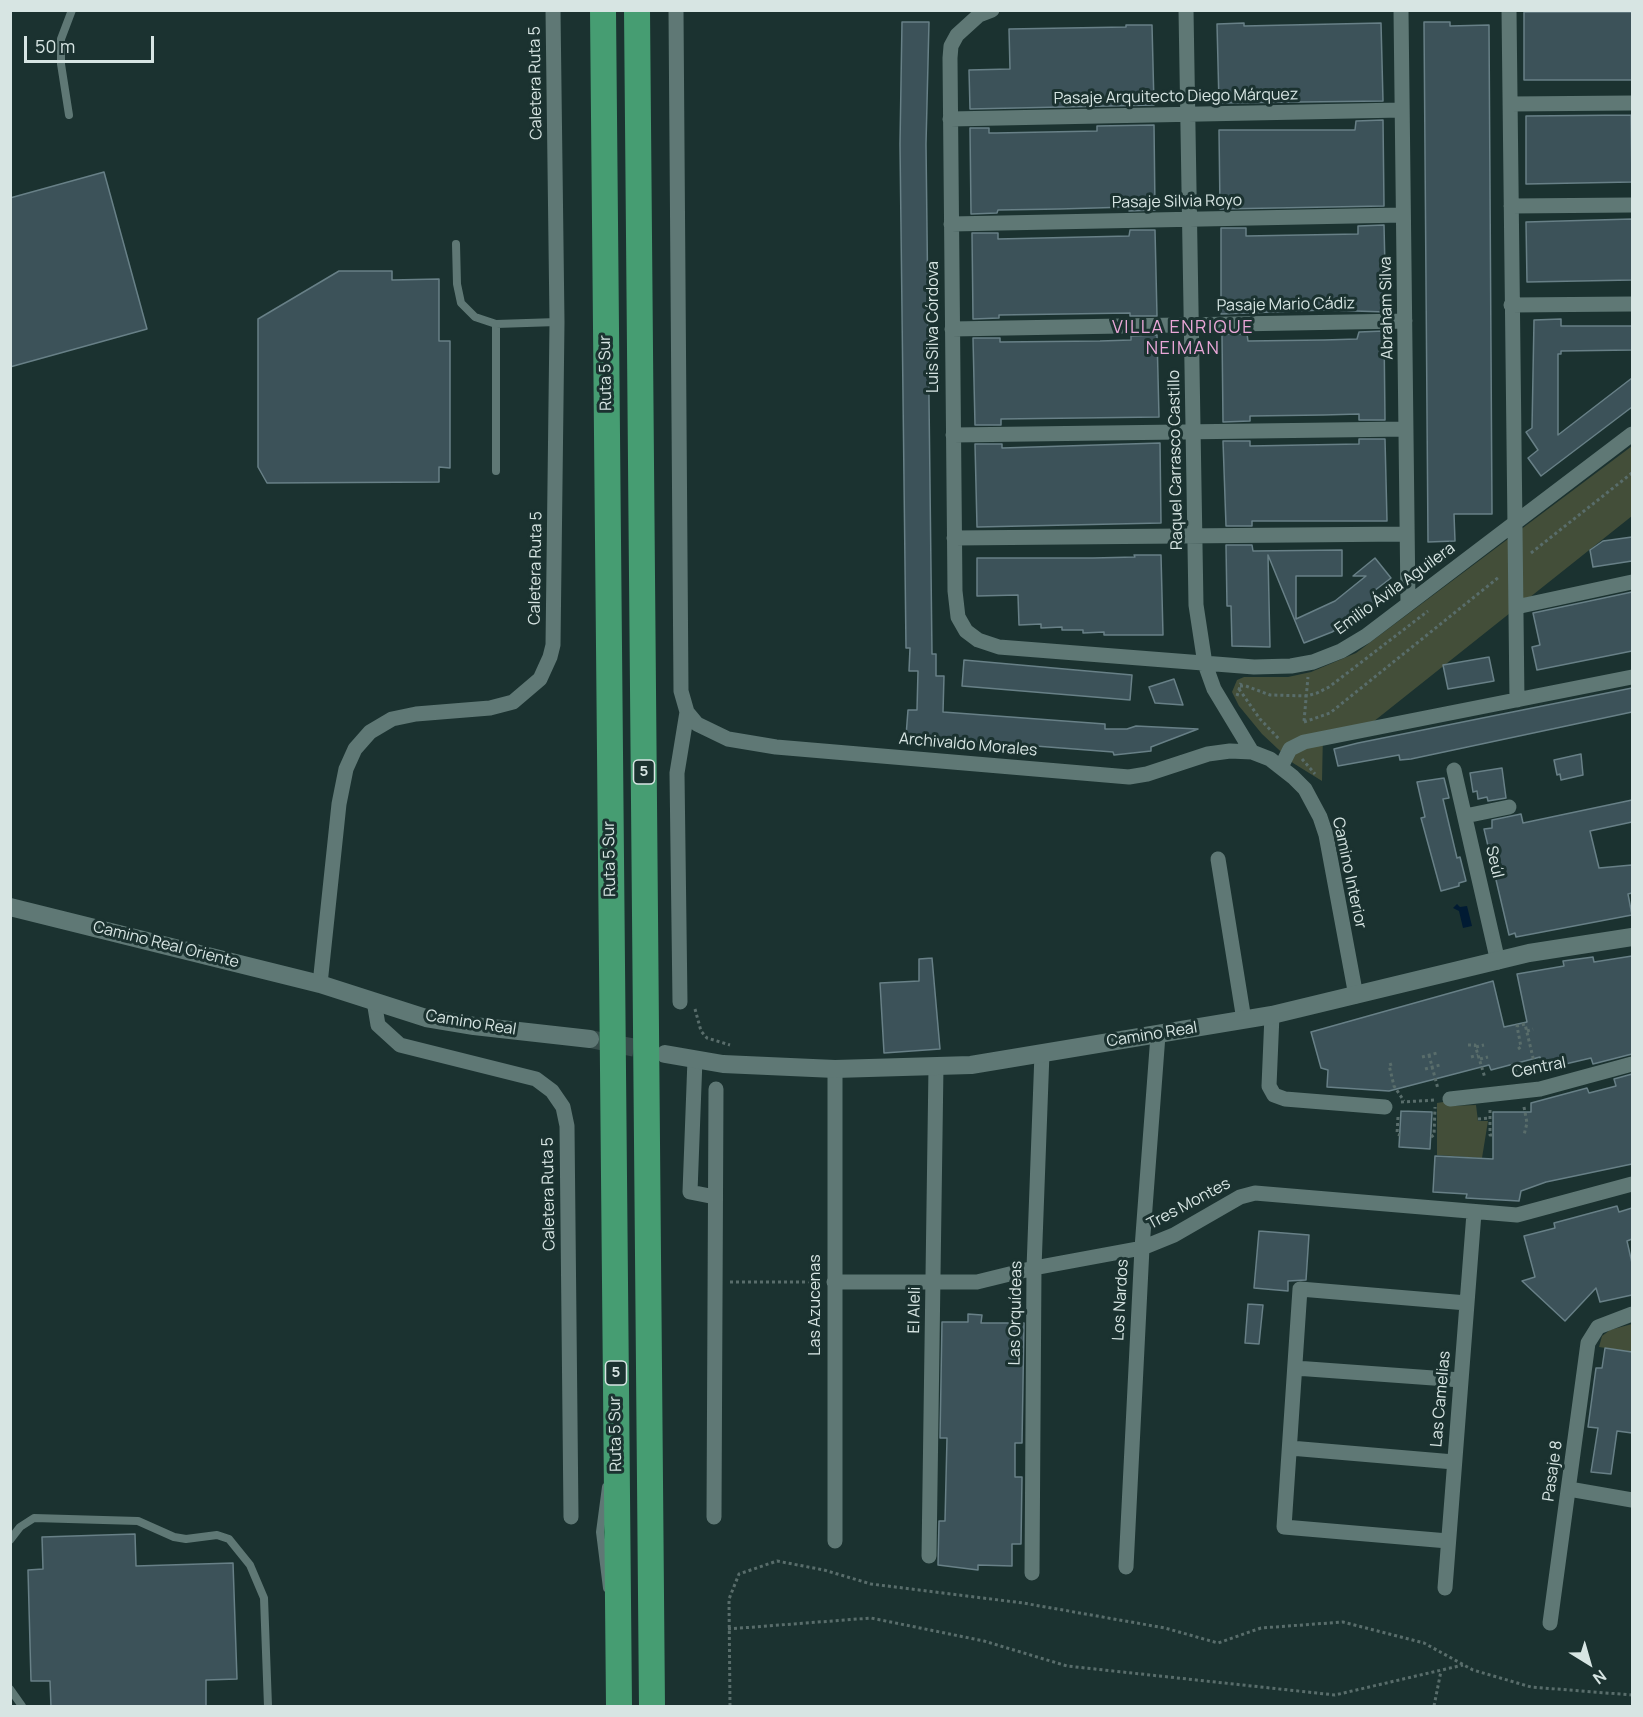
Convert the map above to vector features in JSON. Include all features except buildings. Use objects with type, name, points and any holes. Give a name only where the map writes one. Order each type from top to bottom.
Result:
[{"type":"highway","name":"Ruta 5 Sur","points":[[603,10],[619,1707]]},
{"type":"highway","name":"Ruta 5 Sur","points":[[637,10],[652,1707]]},
{"type":"street","name":"Caletera Ruta 5","points":[[320,984],[339,804],[346,769],[355,749],[370,732],[392,719],[416,714],[490,708],[513,702],[536,684],[550,657],[553,645],[557,322],[553,10]]},
{"type":"street","points":[[676,10],[681,691],[687,712],[677,773],[680,1002]]},
{"type":"street","name":"Luis Silva Córdova","points":[[966,631],[958,617],[956,604],[954,538],[951,46],[966,25],[992,10]]},
{"type":"street","name":"Raquel Carrasco Castillo","points":[[1186,10],[1196,605],[1205,663],[1226,713],[1252,752]]},
{"type":"street","name":"Abraham Silva","points":[[1401,10],[1408,604]]},
{"type":"street","points":[[1509,10],[1517,700]]},
{"type":"street","points":[[1510,104],[1632,103]]},
{"type":"street","name":"Pasaje Arquitecto Diego Márquez","points":[[950,119],[1402,111]]},
{"type":"street","points":[[1511,206],[1632,205]]},
{"type":"street","name":"Pasaje Silvia Royo","points":[[951,224],[1403,215]]},
{"type":"street","points":[[1511,305],[1632,304]]},
{"type":"street","name":"Pasaje Mario Cádiz","points":[[952,329],[1405,321]]},
{"type":"street","points":[[953,435],[1406,429]]},
{"type":"street","name":"Emilio Ávila Aguilera","points":[[966,631],[978,640],[999,647],[1254,667],[1308,663],[1341,651],[1408,604],[1632,434]]},
{"type":"street","points":[[954,538],[1407,534]]},
{"type":"street","points":[[1516,607],[1632,582]]},
{"type":"street","points":[[1281,767],[1297,745],[1632,677]]},
{"type":"street","name":"Archivaldo Morales","points":[[687,712],[697,724],[709,731],[728,739],[753,744],[1129,777],[1147,774],[1208,754],[1230,751],[1252,752]]},
{"type":"street","name":"Camino Interior","points":[[1252,752],[1281,767],[1305,789],[1326,835],[1356,996]]},
{"type":"street","name":"Seúl","points":[[1454,770],[1498,962]]},
{"type":"street","points":[[1465,816],[1509,807]]},
{"type":"street","points":[[1218,859],[1244,1020]]},
{"type":"street","name":"Camino Real Oriente","points":[[10,907],[320,984]]},
{"type":"street","name":"Camino Real","points":[[665,1054],[723,1064],[835,1069],[971,1065],[1272,1015],[1529,953],[1632,937]]},
{"type":"street","name":"Camino Real","points":[[320,984],[446,1022],[590,1039]]},
{"type":"street","name":"Caletera Ruta 5","points":[[374,1000],[378,1025],[400,1045],[536,1079],[552,1091],[563,1107],[567,1126],[571,1517]]},
{"type":"street","points":[[1272,1015],[1269,1086],[1274,1095],[1285,1099],[1394,1108]]},
{"type":"street","name":"Los Nardos","points":[[1126,1567],[1142,1248],[1158,1035]]},
{"type":"street","name":"Las Orquídeas","points":[[1032,1573],[1034,1268],[1042,1053]]},
{"type":"street","points":[[695,1059],[690,1192],[715,1197]]},
{"type":"street","name":"Central","points":[[1443,1099],[1492,1100],[1632,1064]]},
{"type":"street","name":"El Aleli","points":[[929,1556],[936,1066]]},
{"type":"street","name":"Las Azucenas","points":[[835,1069],[835,1541]]},
{"type":"street","points":[[714,1517],[716,1089]]},
{"type":"street","name":"Tres Montes","points":[[834,1281],[933,1284],[977,1282],[1034,1268],[1142,1248],[1174,1235],[1240,1197],[1255,1193],[1517,1215],[1632,1184]]},
{"type":"street","name":"Las Camelias","points":[[1445,1588],[1474,1213]]},
{"type":"street","points":[[1448,1541],[1284,1527],[1300,1289],[1467,1303]]},
{"type":"street","name":"Pasaje 8","points":[[1550,1623],[1588,1342],[1598,1327],[1632,1314]]},
{"type":"street","points":[[1295,1368],[1461,1380]]},
{"type":"street","points":[[1290,1448],[1454,1462]]},
{"type":"street","points":[[1569,1489],[1632,1500]]},
{"type":"lane","points":[[69,115],[61,39],[72,10]]},
{"type":"lane","points":[[456,244],[457,284],[461,303],[475,317],[496,324],[557,322]]},
{"type":"lane","points":[[496,324],[496,471]]},
{"type":"lane","points":[[10,1540],[20,1527],[34,1518],[138,1521],[174,1537],[186,1539],[217,1534],[229,1539],[250,1565],[264,1598],[268,1707]]},
{"type":"lane","points":[[10,1689],[22,1707]]},
{"type":"path","points":[[1530,554],[1632,473]]},
{"type":"path","points":[[1304,722],[1330,713],[1507,571],[1516,573]]},
{"type":"path","points":[[1303,761],[1297,745],[1304,722],[1308,663]]},
{"type":"path","points":[[1239,688],[1260,719],[1297,745],[1303,761],[1317,779]]},
{"type":"path","points":[[680,1002],[694,1008],[701,1031],[707,1038],[736,1046]]},
{"type":"path","points":[[1518,1049],[1521,1048],[1517,1037],[1517,1026],[1525,1024],[1535,1065]]},
{"type":"path","points":[[1527,1031],[1533,1029]]},
{"type":"path","points":[[1467,1045],[1474,1044],[1476,1047],[1492,1100],[1490,1135],[1493,1135]]},
{"type":"path","points":[[1476,1047],[1484,1045]]},
{"type":"path","points":[[1422,1057],[1437,1053]]},
{"type":"path","points":[[1429,1055],[1441,1100],[1443,1099]]},
{"type":"path","points":[[1470,1057],[1488,1057]]},
{"type":"path","points":[[1519,1077],[1541,1061]]},
{"type":"path","points":[[1392,1064],[1389,1065],[1395,1088],[1404,1101]]},
{"type":"path","points":[[1425,1069],[1440,1065]]},
{"type":"path","points":[[1400,1135],[1397,1134],[1399,1123],[1394,1108],[1404,1101],[1443,1099]]},
{"type":"path","points":[[1431,1137],[1434,1136],[1433,1124],[1443,1099]]},
{"type":"path","points":[[1518,1105],[1524,1106],[1526,1124],[1524,1135]]},
{"type":"path","points":[[1478,1119],[1490,1118]]},
{"type":"path","points":[[714,1282],[834,1281]]},
{"type":"path","points":[[730,1707],[732,1661],[728,1629],[729,1599],[739,1574],[777,1561],[824,1570],[871,1584],[1023,1603],[1166,1628],[1218,1643],[1260,1628],[1343,1622],[1424,1643],[1465,1665],[1531,1687],[1632,1695]]},
{"type":"path","points":[[728,1629],[871,1618],[984,1641],[1067,1666],[1335,1695],[1465,1665]]},
{"type":"path","points":[[1434,1707],[1441,1671]]},
{"type":"green space","points":[[1632,446],[1632,516],[1373,722],[1323,733],[1322,781],[1293,763],[1262,734],[1239,706],[1232,692],[1237,680],[1244,677],[1288,677],[1311,672],[1356,653]]},
{"type":"green space","points":[[1449,1101],[1450,1106],[1476,1105],[1478,1121],[1488,1121],[1482,1158],[1437,1155],[1437,1103]]},
{"type":"green space","points":[[1632,1324],[1632,1352],[1599,1347],[1602,1336],[1610,1330]]},
{"type":"water","points":[[1457,904],[1460,907],[1467,906],[1472,926],[1463,928],[1459,911],[1453,908]]},
{"type":"tunnel","points":[[590,1039],[656,1052]]},
{"type":"district","name":"VILLA ENRIQUE NEIMAN","points":[[1183,338]]}]
